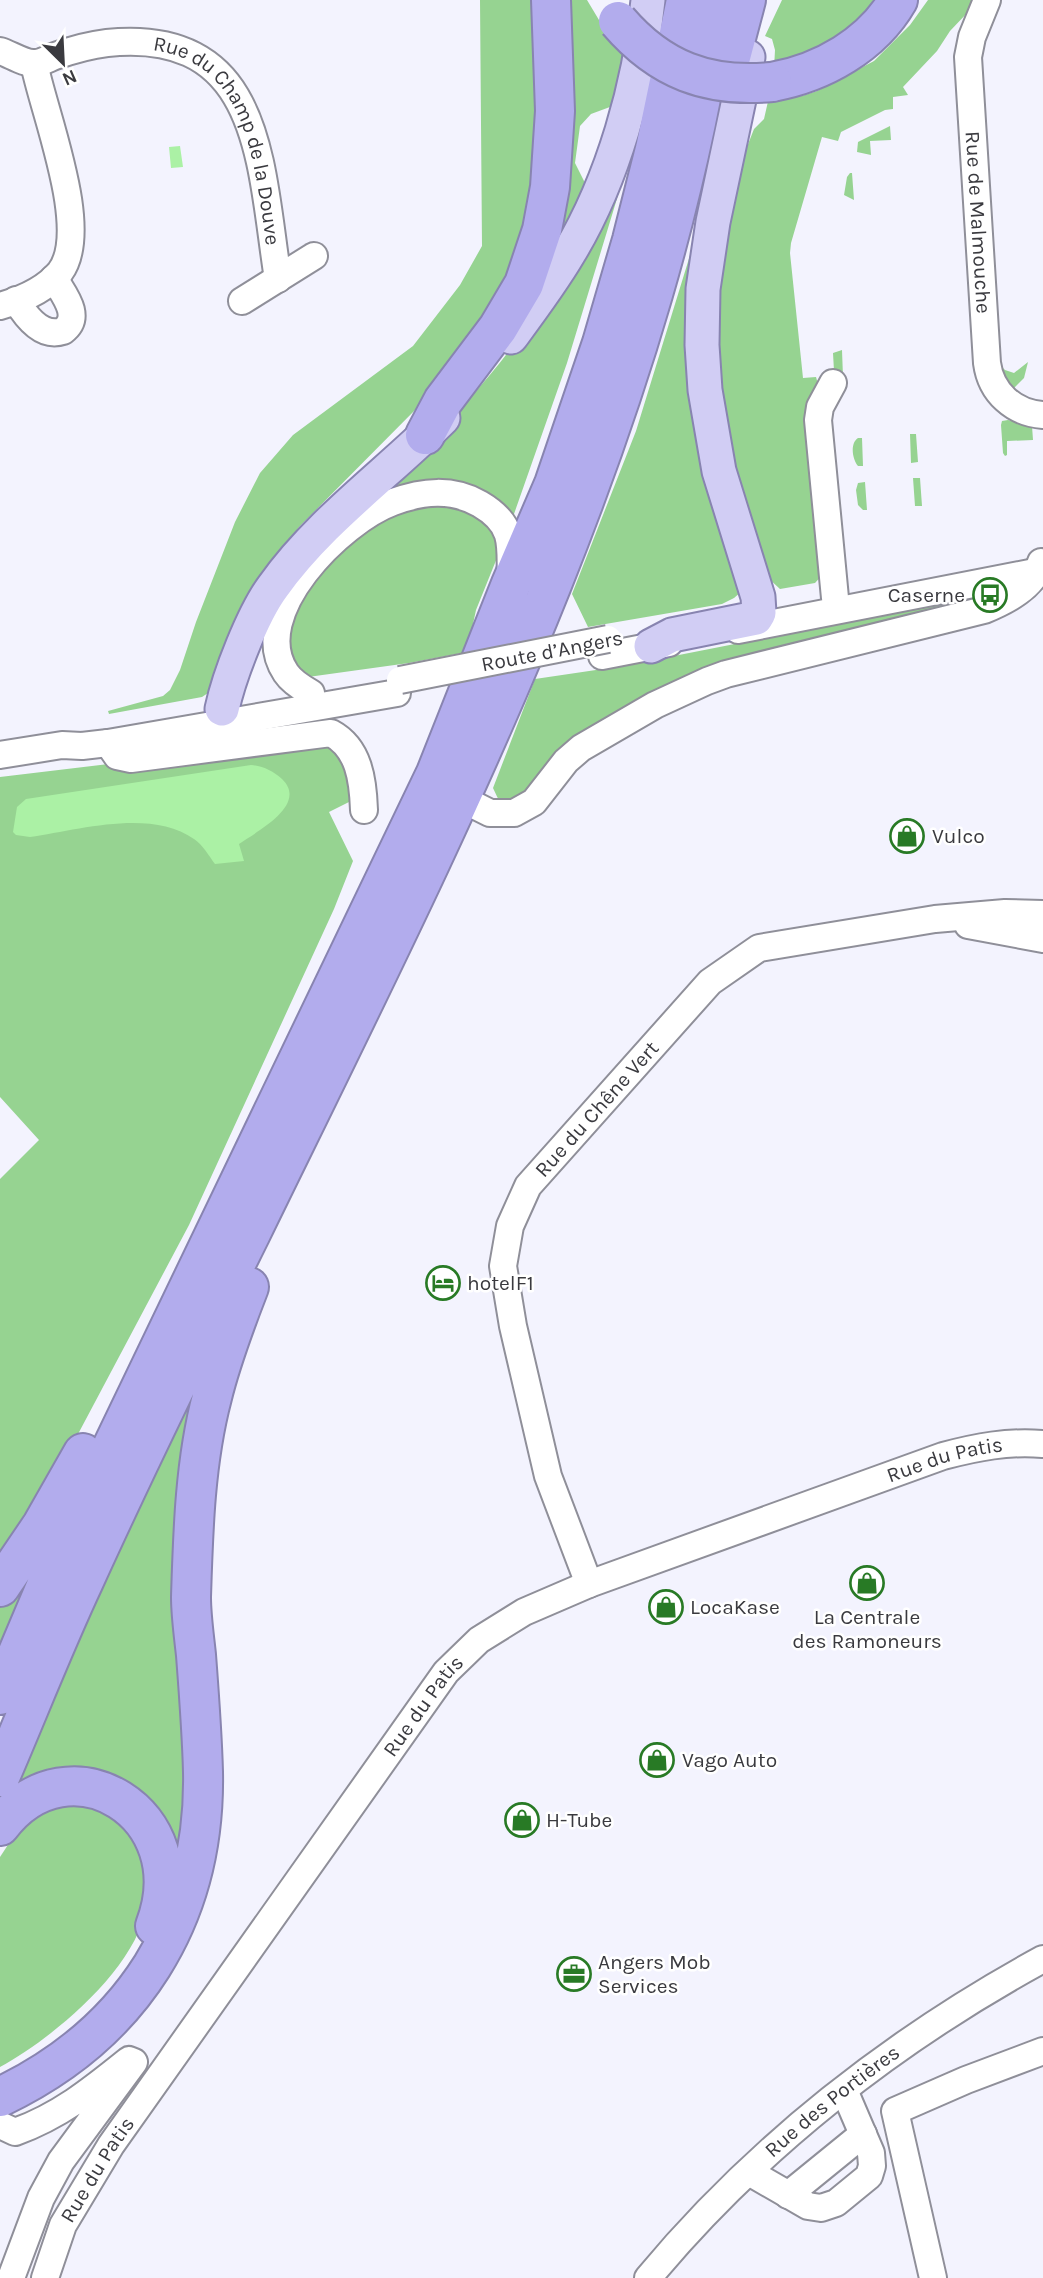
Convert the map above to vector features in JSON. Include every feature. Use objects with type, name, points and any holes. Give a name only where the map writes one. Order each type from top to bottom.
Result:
[{"type":"highway","points":[[425,435],[443,401],[498,328],[524,285],[542,230],[550,187],[555,111],[551,0]]},
{"type":"highway","points":[[655,149],[651,105],[667,0]]},
{"type":"highway","points":[[0,1695],[52,1572],[436,773],[554,484],[598,356],[632,240],[655,149],[686,0]]},
{"type":"highway","points":[[0,1777],[82,1584],[251,1231],[320,1096],[460,799],[565,551],[635,353],[667,242],[709,61],[718,0]]},
{"type":"highway","points":[[667,242],[692,211],[746,0]]},
{"type":"highway","points":[[623,7],[630,35],[652,54],[694,76],[730,84],[772,82],[803,74],[844,55],[862,42],[900,5]]},
{"type":"highway","points":[[0,2097],[63,2062],[112,2018],[159,1957],[182,1908],[197,1854],[203,1774],[191,1601],[200,1463],[211,1398],[236,1320],[267,1243],[312,1149],[320,1096]]},
{"type":"highway","points":[[0,1587],[42,1525],[142,1342],[183,1296]]},
{"type":"highway","points":[[0,1826],[14,1810],[35,1796],[62,1788],[92,1789],[120,1801],[144,1821],[159,1847],[165,1877],[161,1907],[150,1938],[132,1967],[106,2000],[65,2040],[42,2056],[0,2078]]},
{"type":"main road","points":[[651,646],[672,635],[756,618],[759,613],[758,597],[719,471],[705,390],[702,345],[703,289],[713,222],[761,0]]},
{"type":"main road","points":[[222,709],[244,645],[271,589],[326,527],[453,407],[512,336],[569,253],[595,203],[611,160],[630,100],[645,34],[623,7]]},
{"type":"street","name":"Rue de Malmouche","points":[[986,0],[972,37],[968,57],[988,370],[1006,401],[1026,413],[1043,415]]},
{"type":"street","name":"Rue du Champ de la Douve","points":[[34,63],[78,48],[105,43],[146,42],[167,44],[212,65],[235,92],[259,154],[278,279]]},
{"type":"street","points":[[0,51],[34,63],[39,90],[61,156],[68,210],[69,247],[66,261],[54,278],[8,303]]},
{"type":"street","name":"Rue du Champ de la Douve","points":[[242,301],[313,256]]},
{"type":"street","points":[[8,303],[22,310],[36,325],[50,332],[63,331],[72,322],[72,311],[54,278]]},
{"type":"street","points":[[833,383],[820,407],[818,420],[835,598]]},
{"type":"street","points":[[311,693],[294,683],[279,661],[277,625],[283,607],[295,587],[327,549],[356,524],[391,502],[421,494],[457,493],[487,508],[501,521],[508,536],[511,584]]},
{"type":"street","name":"Route d’Angers","points":[[605,648],[651,646],[874,598],[1041,566]]},
{"type":"street","points":[[460,799],[490,813],[514,813],[534,802],[566,761],[581,748],[634,717],[696,686],[726,674],[984,610],[1003,603],[1016,594],[1041,566]]},
{"type":"street","name":"Route d’Angers","points":[[0,755],[62,745],[108,743],[605,648],[835,598],[874,598]]},
{"type":"street","name":"Route d’Angers","points":[[62,745],[103,731],[311,693],[398,686]]},
{"type":"street","points":[[108,743],[117,756],[131,759],[331,733],[347,746],[358,765],[364,789],[364,810]]},
{"type":"street","name":"Rue du Chêne Vert","points":[[589,1584],[548,1476],[513,1326],[503,1266],[510,1226],[528,1186],[710,982],[759,948],[935,919],[1004,913],[1043,914]]},
{"type":"street","points":[[935,919],[1043,939]]},
{"type":"street","name":"Rue du Patis","points":[[45,2278],[63,2225],[111,2145],[446,1672],[479,1640],[501,1625],[589,1584],[943,1456],[987,1445],[1023,1442],[1043,1444]]},
{"type":"street","name":"Rue des Portières","points":[[648,2278],[695,2225],[809,2117],[930,2026],[1043,1959]]},
{"type":"street","points":[[933,2278],[895,2111],[1043,2051]]},
{"type":"street","points":[[0,2125],[15,2132],[44,2122],[130,2060],[134,2062],[61,2161],[41,2198],[11,2278]]},
{"type":"street","points":[[749,2172],[798,2200],[821,2208],[836,2203],[869,2176],[872,2166],[867,2144],[844,2090]]},
{"type":"street","points":[[798,2200],[867,2144]]},
{"type":"shaded area","points":[[480,0],[540,0],[534,202],[500,297],[421,404],[300,526],[260,575],[231,641],[214,689],[202,697],[109,714],[108,711],[163,696],[170,690],[180,670],[235,522],[260,473],[293,435],[413,346],[460,285],[482,246]]},
{"type":"shaded area","points":[[561,0],[587,0],[602,25],[628,51],[618,104],[591,114],[580,126],[575,163],[586,185],[559,241]]},
{"type":"shaded area","points":[[782,0],[885,0],[864,25],[774,69],[775,50],[772,39],[765,36]]},
{"type":"shaded area","points":[[928,0],[975,0],[937,51],[903,87],[908,95],[893,97],[893,109],[885,110],[841,132],[838,141],[822,137],[791,243],[803,378],[816,377],[818,384],[824,573],[815,583],[780,589],[766,576],[734,482],[712,319],[740,154],[745,152],[754,129],[764,119],[769,97],[802,96],[817,91],[874,61],[910,25]]},
{"type":"shaded area","points":[[890,126],[891,140],[870,141],[871,155],[857,152],[858,142]]},
{"type":"shaded area","points":[[180,146],[183,167],[171,168],[169,147]]},
{"type":"shaded area","points":[[633,146],[567,363],[514,514],[367,495],[461,407],[510,349],[567,264]]},
{"type":"shaded area","points":[[852,173],[854,200],[844,195]]},
{"type":"shaded area","points":[[702,247],[741,592],[722,604],[588,627],[572,594],[636,431],[691,252]]},
{"type":"shaded area","points":[[842,350],[843,377],[834,371],[833,353]]},
{"type":"shaded area","points":[[1028,362],[1024,378],[1011,391],[997,365],[1014,373]]},
{"type":"shaded area","points":[[1002,421],[1032,426],[1033,440],[1007,441],[1005,456],[1001,425]]},
{"type":"shaded area","points":[[910,434],[916,434],[918,462],[911,463]]},
{"type":"shaded area","points":[[862,438],[863,466],[858,466],[853,455],[855,440]]},
{"type":"shaded area","points":[[913,478],[920,478],[922,506],[915,506]]},
{"type":"shaded area","points":[[865,482],[867,510],[863,510],[858,505],[856,490],[858,483]]},
{"type":"shaded area","points":[[429,501],[476,512],[499,538],[499,553],[476,610],[467,652],[308,677],[285,661],[285,614],[310,576],[381,514]]},
{"type":"shaded area","points":[[969,598],[976,600],[707,676],[520,803],[501,805],[493,788],[535,679],[623,666]]},
{"type":"shaded area","points":[[326,738],[341,752],[357,798],[329,812],[353,861],[334,909],[189,1225],[60,1468],[0,1562],[0,1179],[39,1140],[0,1097],[0,777]]},
{"type":"shaded area","points":[[251,765],[268,769],[282,779],[289,789],[289,798],[277,817],[239,844],[244,861],[215,864],[194,839],[177,830],[157,825],[136,823],[92,826],[30,837],[13,832],[17,807],[26,799]]},
{"type":"shaded area","points":[[193,1394],[196,1769],[183,1864],[145,1807],[12,1799],[17,1775],[105,1574]]},
{"type":"shaded area","points":[[38,1557],[0,1647],[0,1602]]},
{"type":"shaded area","points":[[71,1800],[110,1811],[142,1842],[146,1907],[139,1930],[127,1954],[110,1977],[67,2020],[21,2055],[0,2067],[0,1857],[21,1825],[40,1810]]},
{"type":"place","name":"Caserne","points":[[990,595]]},
{"type":"place","name":"Vulco","points":[[907,836]]},
{"type":"place","name":"hotelF1","points":[[443,1283]]},
{"type":"place","name":"La Centrale des Ramoneurs","points":[[867,1583]]},
{"type":"place","name":"LocaKase","points":[[666,1607]]},
{"type":"place","name":"Vago Auto","points":[[657,1760]]},
{"type":"place","name":"H-Tube","points":[[522,1820]]},
{"type":"place","name":"Angers Mob Services","points":[[574,1974]]}]
